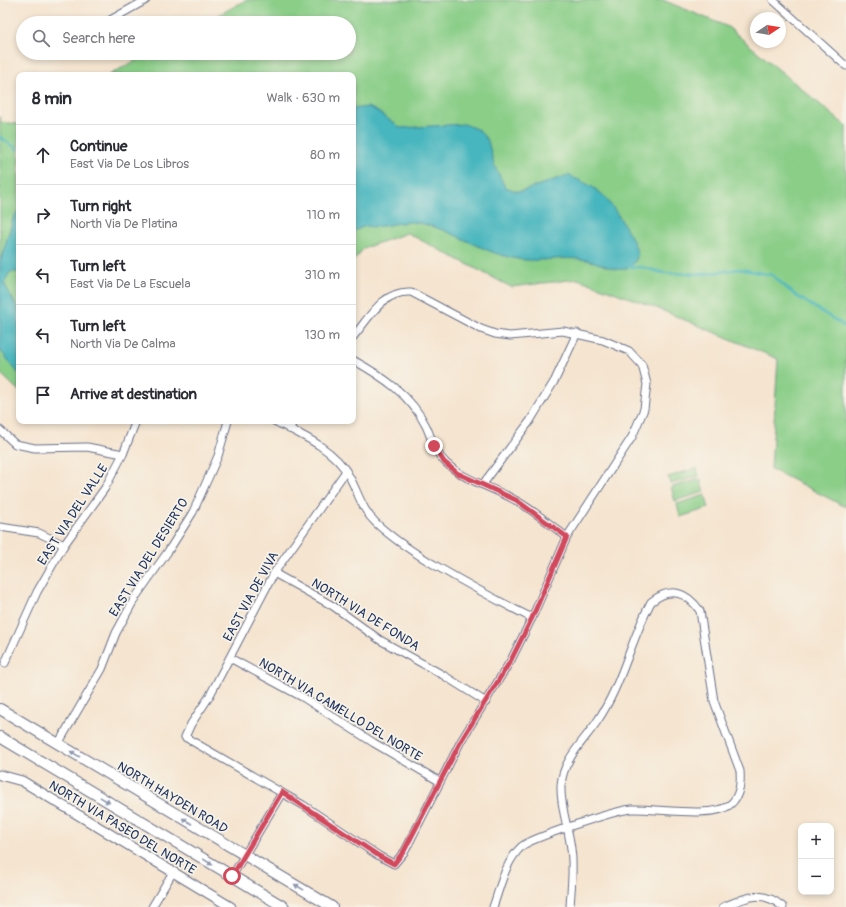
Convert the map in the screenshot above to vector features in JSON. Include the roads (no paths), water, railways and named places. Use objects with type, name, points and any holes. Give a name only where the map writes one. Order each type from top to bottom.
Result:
[{"type":"main road","name":"NORTH HAYDEN ROAD","points":[[0,710],[332,907]]},
{"type":"main road","points":[[0,737],[284,907]]},
{"type":"street","points":[[116,16],[141,1]]},
{"type":"street","points":[[776,1],[846,66]]},
{"type":"street","points":[[232,876],[282,792],[379,856],[394,864],[404,851],[461,741],[511,660],[532,618],[567,537],[632,437],[644,409],[647,384],[642,365],[629,351],[603,340],[577,333],[563,331],[510,336],[495,334],[474,325],[418,295],[402,291],[391,294],[383,300],[356,333]]},
{"type":"street","points":[[483,484],[530,421],[555,380],[577,333]]},
{"type":"street","points":[[356,362],[376,373],[392,385],[413,406],[426,426],[434,446],[444,462],[457,473],[516,500],[567,537]]},
{"type":"street","name":"EAST VIA DEL VALLE","points":[[5,663],[38,592],[64,545],[105,488],[123,454],[135,424]]},
{"type":"street","name":"EAST VIA DEL DESIERTO","points":[[58,744],[102,669],[116,633],[135,598],[169,550],[193,512],[218,456],[227,424]]},
{"type":"street","points":[[280,424],[330,454],[346,471],[360,500],[374,522],[397,542],[484,594],[532,618]]},
{"type":"street","points":[[289,429],[292,424]]},
{"type":"street","points":[[0,430],[15,444],[28,447],[87,448],[123,454]]},
{"type":"street","name":"EAST VIA DE VIVA","points":[[282,792],[185,737],[230,658],[274,573],[346,471]]},
{"type":"street","points":[[0,527],[39,533],[64,545]]},
{"type":"street","name":"NORTH VIA DE FONDA","points":[[274,573],[333,606],[380,640],[443,675],[486,702]]},
{"type":"street","points":[[493,907],[508,867],[521,846],[530,840],[568,828],[630,809],[714,812],[728,806],[737,796],[741,783],[740,771],[714,701],[700,611],[692,599],[682,594],[673,593],[664,595],[651,602],[608,704],[570,758],[564,773],[561,786],[568,828],[572,863],[570,907]]},
{"type":"street","name":"NORTH VIA CAMELLO DEL NORTE","points":[[230,658],[304,698],[374,743],[439,781]]},
{"type":"street","name":"NORTH VIA PASEO DEL NORTE","points":[[0,775],[22,782],[231,907]]},
{"type":"street","points":[[152,907],[174,872]]},
{"type":"street","points":[[723,907],[750,896],[764,896],[777,902],[783,907]]},
{"type":"water","points":[[367,107],[375,110],[401,128],[464,124],[479,130],[488,141],[494,164],[505,187],[516,191],[522,191],[568,175],[589,185],[597,190],[613,207],[630,235],[637,251],[634,263],[625,269],[620,269],[591,261],[568,258],[521,260],[500,255],[443,230],[412,222],[378,227],[366,226],[356,230],[356,109]]},
{"type":"water","points":[[16,214],[16,272],[10,272],[4,283],[16,305],[16,370],[0,350],[0,262],[13,219]]},
{"type":"waterway","points":[[0,137],[16,148]]},
{"type":"waterway","points":[[628,265],[631,267],[641,267],[664,273],[705,274],[739,269],[772,275],[795,295],[846,327]]}]
